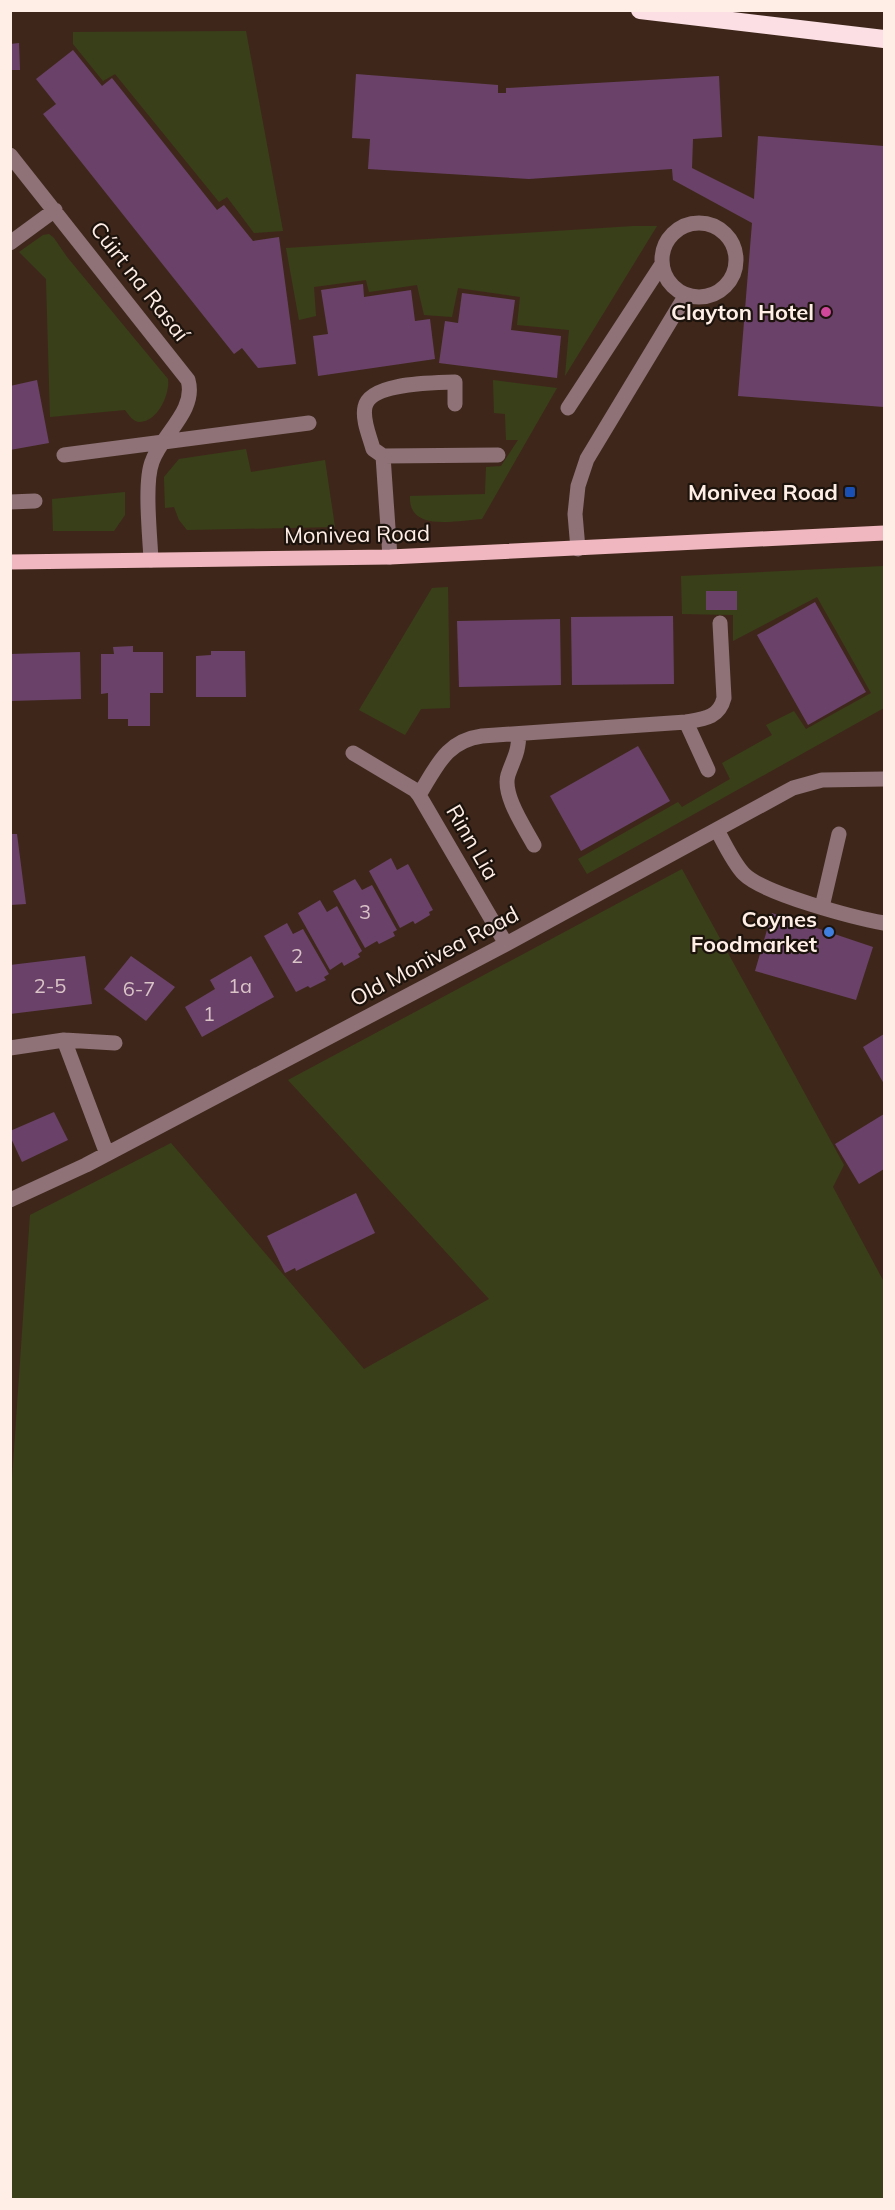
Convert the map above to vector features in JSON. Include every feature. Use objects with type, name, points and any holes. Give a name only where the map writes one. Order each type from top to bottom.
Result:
[{"type":"highway","points":[[640,10],[885,39]]},
{"type":"main road","name":"Monivea Road","points":[[10,561],[390,557],[885,533]]},
{"type":"street","name":"Cúirt na Rasaí","points":[[10,155],[188,380],[189,399],[161,443],[149,472],[151,560]]},
{"type":"street","points":[[10,243],[55,210]]},
{"type":"street","points":[[698,223],[710,224],[721,230],[735,248],[737,260],[735,272],[721,291],[698,298],[686,295],[669,283],[662,264],[667,241],[675,231],[686,225],[698,223]]},
{"type":"street","points":[[568,408],[662,264]]},
{"type":"street","points":[[578,549],[575,514],[578,486],[587,459],[686,295]]},
{"type":"street","points":[[455,404],[454,381],[404,385],[375,393],[365,407],[365,418],[373,449],[383,456],[498,455]]},
{"type":"street","points":[[64,455],[309,423]]},
{"type":"street","points":[[383,456],[390,557]]},
{"type":"street","points":[[10,502],[34,501]]},
{"type":"street","name":"Rinn Lia","points":[[419,795],[445,754],[462,740],[482,736],[686,722],[717,713],[724,698],[720,623]]},
{"type":"street","points":[[686,722],[708,770]]},
{"type":"street","points":[[519,734],[518,750],[508,775],[507,787],[534,845]]},
{"type":"street","name":"Rinn Lia","points":[[353,753],[419,795],[506,944]]},
{"type":"street","name":"Old Monivea Road","points":[[10,1200],[107,1154],[506,944],[793,788],[822,780],[885,778]]},
{"type":"street","points":[[717,830],[744,874],[769,889],[862,919],[885,923]]},
{"type":"street","points":[[822,907],[839,834]]},
{"type":"street","points":[[64,1040],[107,1154]]},
{"type":"street","points":[[10,1048],[64,1040],[115,1043]]},
{"type":"green space","points":[[246,31],[283,231],[254,233],[227,197],[219,202],[115,74],[103,81],[73,44],[73,32]]},
{"type":"green space","points":[[657,226],[565,376],[569,330],[517,325],[520,297],[458,288],[452,317],[424,315],[417,285],[369,292],[366,280],[314,287],[316,316],[299,320],[286,248]]},
{"type":"green space","points":[[49,234],[168,379],[165,399],[152,417],[140,422],[135,421],[125,410],[50,417],[46,279],[19,252],[43,235]]},
{"type":"green space","points":[[493,380],[557,388],[482,519],[448,522],[426,520],[417,515],[412,508],[410,496],[485,494],[486,467],[501,466],[518,440],[506,440],[505,414],[494,413]]},
{"type":"green space","points":[[246,449],[251,472],[325,460],[335,527],[187,530],[179,520],[174,507],[165,508],[164,477],[179,459]]},
{"type":"green space","points":[[125,492],[125,515],[114,531],[53,531],[52,499]]},
{"type":"green space","points":[[884,566],[884,708],[587,874],[578,859],[678,802],[682,807],[730,779],[722,763],[772,735],[766,725],[794,711],[806,729],[871,693],[817,597],[733,641],[733,615],[682,614],[681,576]]},
{"type":"green space","points":[[448,587],[450,708],[421,709],[405,735],[359,710],[432,588]]},
{"type":"green space","points":[[682,869],[844,1165],[833,1187],[884,1282],[884,2199],[11,2199],[10,1509],[30,1215],[171,1143],[364,1369],[489,1299],[288,1080]]},
{"type":"building","points":[[19,43],[20,70],[10,70],[10,44]]},
{"type":"building","points":[[73,50],[102,86],[112,78],[217,210],[224,205],[253,241],[279,237],[296,364],[258,368],[242,348],[234,354],[43,114],[56,104],[36,79]]},
{"type":"building","points":[[356,74],[498,85],[498,93],[506,93],[506,88],[719,76],[722,137],[693,139],[692,168],[754,199],[758,136],[884,146],[884,407],[738,396],[752,223],[673,180],[672,169],[529,179],[368,169],[370,139],[352,138]]},
{"type":"building","points":[[363,284],[364,297],[411,290],[415,321],[430,319],[435,359],[318,376],[313,336],[328,334],[321,290]]},
{"type":"building","points":[[462,293],[515,300],[511,330],[561,336],[557,378],[439,363],[445,321],[458,323]]},
{"type":"building","points":[[37,380],[49,443],[10,450],[10,386]]},
{"type":"building","points":[[706,591],[737,591],[737,610],[706,610]]},
{"type":"building","points":[[815,602],[866,692],[808,725],[757,635]]},
{"type":"building","points":[[673,616],[674,684],[572,685],[571,617]]},
{"type":"building","points":[[560,619],[561,685],[459,687],[457,621]]},
{"type":"building","points":[[133,646],[133,652],[163,652],[163,693],[150,693],[150,726],[128,726],[128,719],[108,719],[108,693],[101,694],[101,654],[114,654],[113,647]]},
{"type":"building","points":[[211,651],[245,651],[246,697],[196,697],[196,656],[211,655]]},
{"type":"building","points":[[80,652],[81,699],[10,701],[10,654]]},
{"type":"building","points":[[638,746],[670,801],[581,851],[550,796]]},
{"type":"building","points":[[10,834],[17,834],[26,904],[10,905]]},
{"type":"building","points":[[391,858],[397,870],[408,864],[433,910],[429,912],[430,915],[415,924],[413,921],[400,928],[369,871]]},
{"type":"building","points":[[355,879],[362,890],[372,885],[397,930],[393,932],[395,936],[379,944],[377,941],[365,948],[333,891]]},
{"type":"building","points":[[320,900],[327,912],[337,906],[362,951],[358,954],[360,957],[344,966],[342,962],[330,970],[298,913]]},
{"type":"building","points":[[772,913],[873,947],[856,1000],[755,971]]},
{"type":"building","points":[[287,923],[293,934],[303,929],[329,974],[324,977],[326,980],[296,992],[264,936]]},
{"type":"building","points":[[85,956],[92,1004],[10,1014],[10,965]]},
{"type":"building","points":[[131,956],[175,987],[146,1021],[104,989]]},
{"type":"building","points":[[251,956],[274,997],[202,1037],[185,1007],[215,989],[210,980]]},
{"type":"building","points":[[884,1034],[884,1084],[863,1047]]},
{"type":"building","points":[[54,1112],[68,1140],[22,1162],[10,1136],[10,1131]]},
{"type":"building","points":[[884,1114],[884,1169],[859,1184],[835,1144]]},
{"type":"building","points":[[356,1193],[375,1233],[296,1271],[295,1268],[285,1273],[267,1236]]},
{"type":"place","name":"Clayton Hotel","points":[[826,312]]},
{"type":"place","name":"Monivea Road","points":[[850,492]]},
{"type":"place","name":"Coynes Foodmarket","points":[[829,932]]}]
